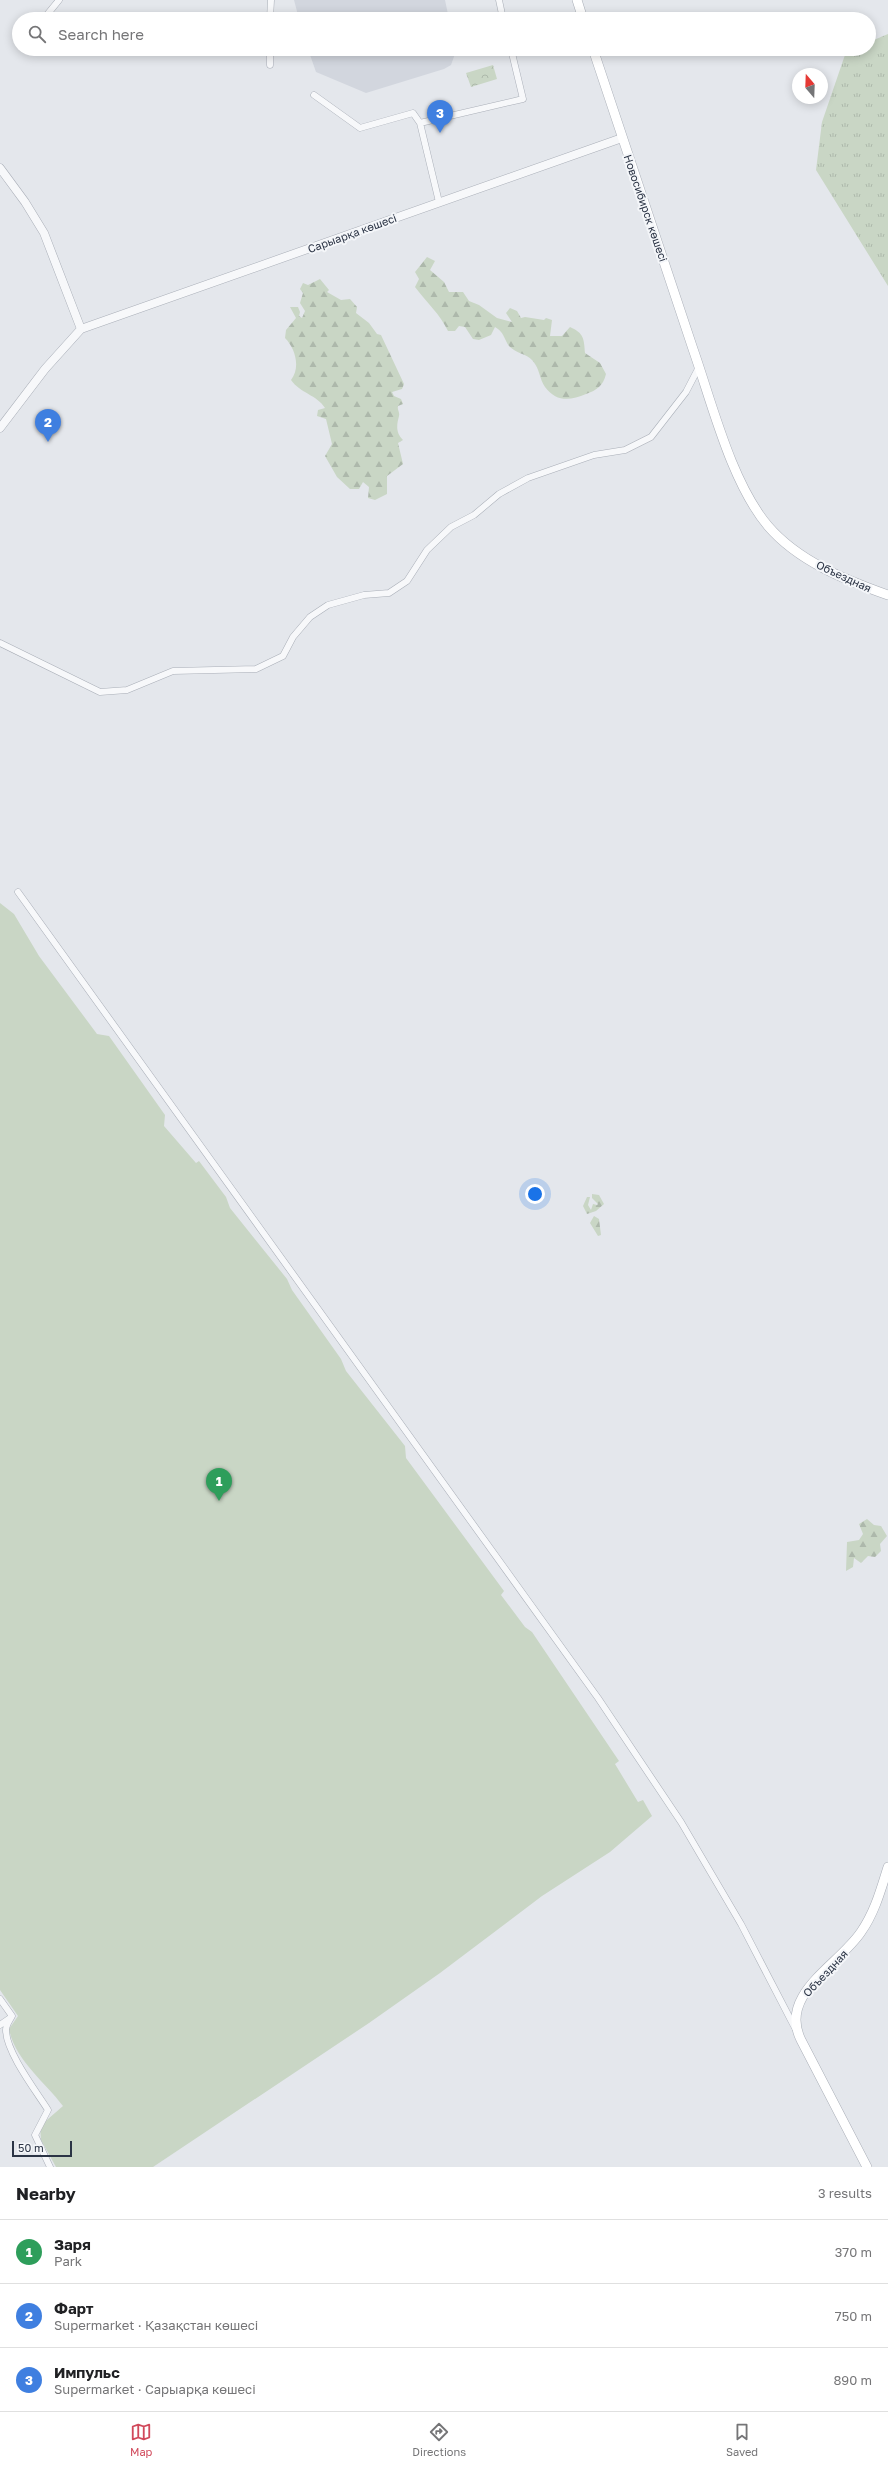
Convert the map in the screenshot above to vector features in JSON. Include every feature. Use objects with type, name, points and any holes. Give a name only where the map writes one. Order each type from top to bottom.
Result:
[{"type":"main road","points":[[577,0],[581,12]]},
{"type":"main road","name":"Новосибирск көшесі","points":[[594,56],[699,367],[740,482],[758,514],[769,527],[801,553]]},
{"type":"main road","name":"Объездная","points":[[801,553],[815,563],[848,580],[888,594]]},
{"type":"main road","name":"Объездная","points":[[867,2167],[796,2030],[794,2018],[800,2000],[861,1932],[871,1916],[888,1867]]},
{"type":"street","points":[[49,12],[58,0]]},
{"type":"street","points":[[271,12],[272,0]]},
{"type":"street","points":[[499,0],[502,12]]},
{"type":"street","points":[[270,56],[270,65]]},
{"type":"street","points":[[420,123],[523,99],[513,56]]},
{"type":"street","points":[[314,95],[360,128],[413,112],[420,123],[439,202]]},
{"type":"street","name":"Сарыарқа көшесі","points":[[81,329],[622,138]]},
{"type":"street","points":[[0,168],[25,202],[44,233],[81,329],[45,369],[0,428]]},
{"type":"street","points":[[0,643],[100,692],[127,690],[173,671],[256,670],[284,656],[293,637],[310,616],[328,605],[364,595],[389,593],[407,581],[427,550],[451,527],[474,514],[499,494],[528,478],[594,455],[625,450],[651,437],[686,392],[699,367]]},
{"type":"street","points":[[18,892],[598,1698],[681,1822],[741,1924],[796,2030]]},
{"type":"street","points":[[0,1999],[12,2016]]},
{"type":"street","points":[[0,2026],[12,2016]]},
{"type":"street","points":[[12,2016],[6,2028],[8,2040],[20,2066],[48,2110],[35,2135],[50,2167]]},
{"type":"shaded area","points":[[294,0],[445,0],[448,12],[297,12]]},
{"type":"shaded area","points":[[310,56],[454,56],[451,65],[444,69],[366,93],[316,72]]},
{"type":"green space","points":[[888,34],[888,286],[816,170],[822,122],[845,56],[876,56],[876,39]]},
{"type":"green space","points":[[493,65],[497,79],[471,87],[466,73]]},
{"type":"green space","points":[[427,257],[435,261],[430,270],[444,282],[449,292],[463,292],[469,301],[479,305],[497,318],[512,322],[506,313],[510,308],[517,311],[521,318],[525,317],[544,320],[546,318],[552,320],[550,336],[562,336],[570,327],[575,329],[581,334],[584,340],[585,353],[600,363],[606,374],[601,385],[593,391],[575,398],[559,398],[554,396],[545,387],[535,363],[527,356],[509,346],[502,333],[495,327],[491,335],[479,340],[473,339],[465,327],[459,326],[455,331],[448,331],[437,314],[415,287],[419,279],[415,272]]},
{"type":"green space","points":[[320,279],[329,290],[327,292],[341,300],[350,299],[357,307],[356,313],[369,323],[377,334],[381,335],[404,384],[402,389],[392,392],[394,396],[401,399],[403,404],[398,406],[399,415],[397,428],[400,437],[403,440],[398,443],[403,464],[387,476],[387,494],[375,500],[368,498],[369,487],[363,482],[359,489],[350,489],[337,477],[325,456],[332,444],[326,419],[317,416],[318,410],[325,408],[318,400],[299,388],[291,380],[296,369],[296,358],[292,347],[285,338],[286,330],[296,318],[290,307],[298,307],[300,312],[299,316],[302,318],[305,311],[300,303],[303,293],[300,289],[303,283],[308,285]]},
{"type":"green space","points":[[0,903],[14,914],[39,956],[97,1034],[109,1036],[165,1115],[164,1126],[196,1163],[199,1161],[226,1197],[230,1208],[287,1279],[292,1290],[341,1359],[346,1371],[405,1446],[406,1458],[504,1591],[501,1595],[525,1627],[532,1632],[619,1761],[615,1764],[638,1802],[643,1800],[652,1816],[610,1852],[542,1896],[440,1973],[369,2023],[153,2167],[56,2167],[41,2140],[40,2126],[63,2106],[17,2051],[9,2029],[18,2016],[0,1990]]},
{"type":"green space","points":[[592,1194],[599,1195],[604,1204],[596,1211],[587,1214],[583,1206],[587,1197],[590,1197],[588,1205],[591,1210],[593,1204],[598,1204],[592,1198]]},
{"type":"green space","points":[[594,1216],[599,1219],[601,1235],[598,1236],[590,1223]]},
{"type":"green space","points":[[867,1519],[874,1525],[881,1526],[887,1536],[880,1544],[881,1551],[875,1557],[868,1556],[861,1563],[854,1558],[853,1567],[846,1571],[847,1542],[859,1540],[863,1534],[859,1524]]},
{"type":"place","name":"Импульс","points":[[440,133]]},
{"type":"place","name":"Фарт","points":[[48,442]]},
{"type":"place","name":"Заря","points":[[219,1501]]}]
